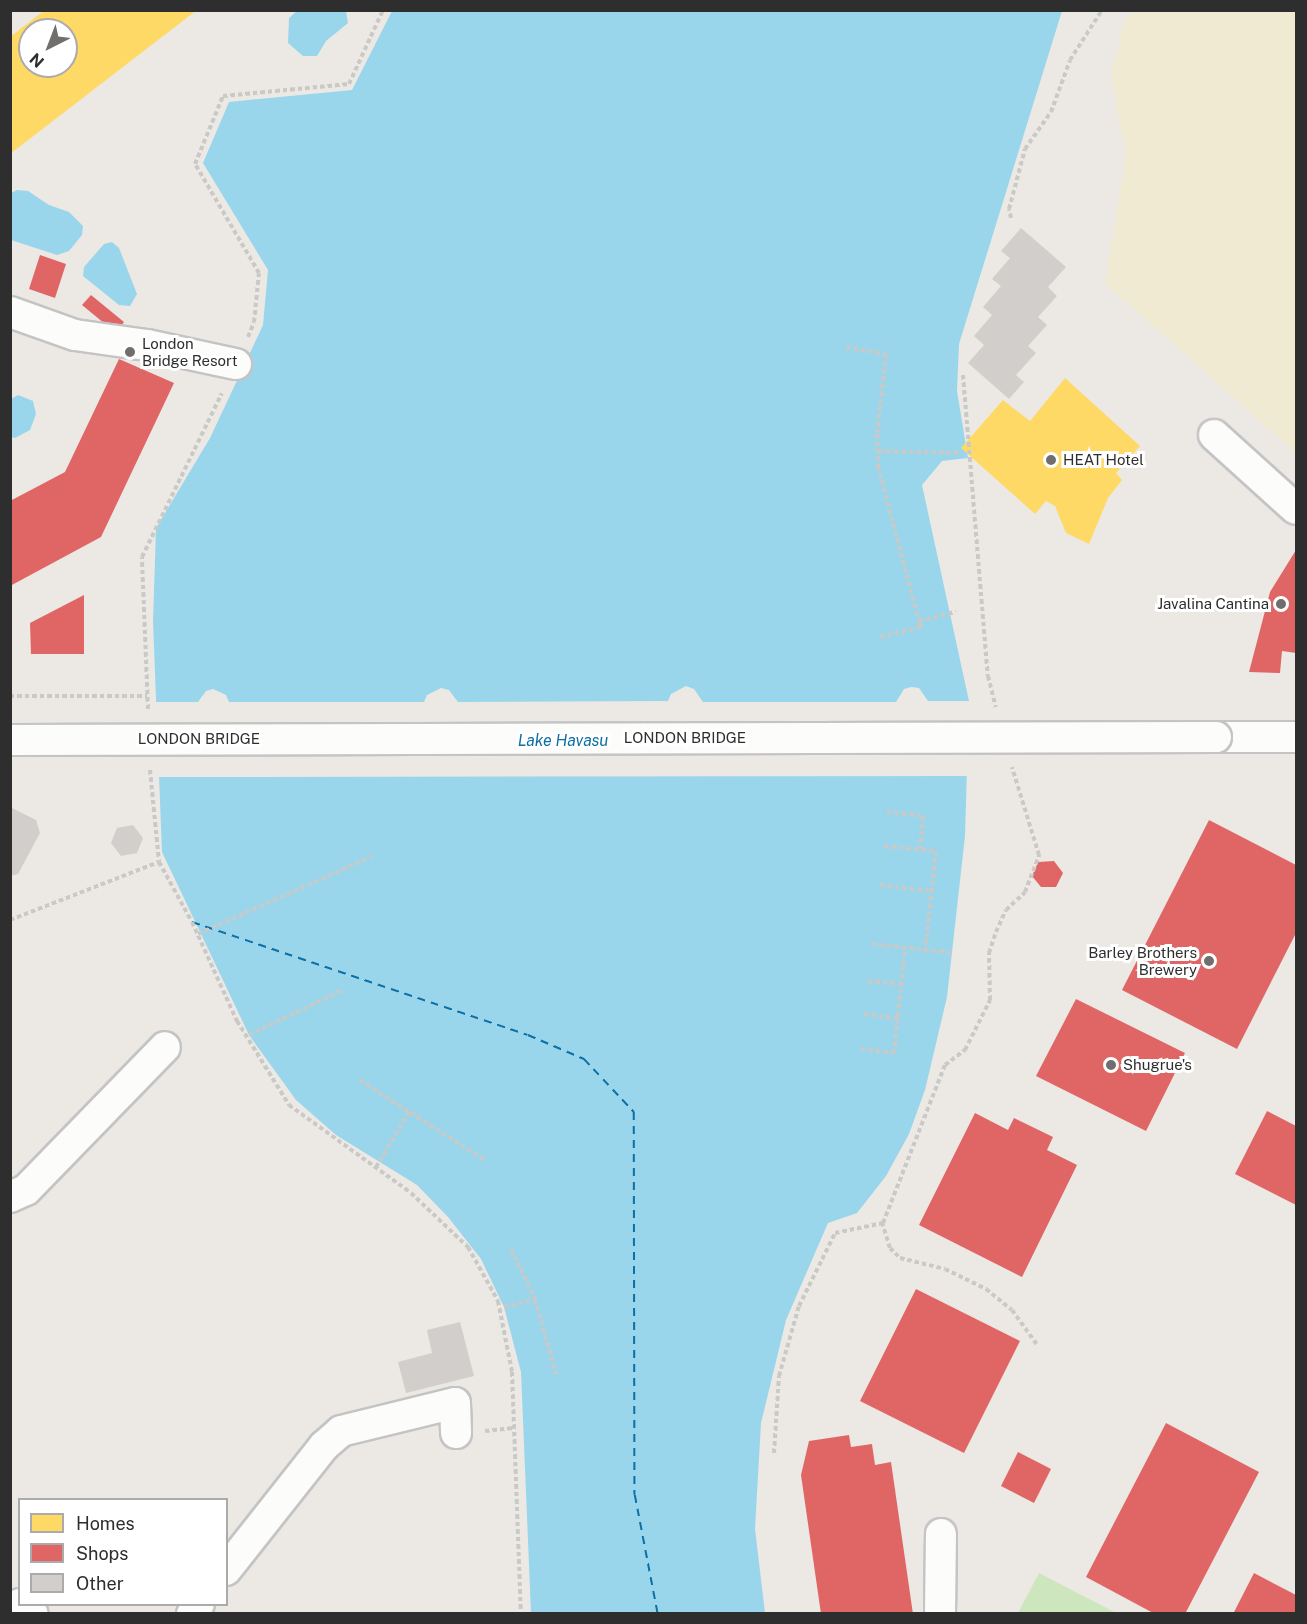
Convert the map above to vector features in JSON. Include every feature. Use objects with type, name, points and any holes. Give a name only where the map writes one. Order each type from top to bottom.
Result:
[{"type":"street","points":[[10,312],[75,335],[147,345],[236,364]]},
{"type":"street","points":[[1215,435],[1296,509]]},
{"type":"street","name":"LONDON BRIDGE","points":[[10,740],[1296,737]]},
{"type":"street","points":[[10,1197],[26,1190],[165,1047]]},
{"type":"street","points":[[228,1568],[341,1431],[455,1403],[456,1433]]},
{"type":"street","points":[[940,1614],[941,1534]]},
{"type":"path","points":[[148,719],[142,557],[236,364],[254,322],[259,273],[195,164],[224,96],[349,84],[383,10]]},
{"type":"path","points":[[1011,218],[1009,209],[1025,149],[1052,112],[1070,60],[1102,10]]},
{"type":"path","points":[[846,348],[886,354],[877,434],[879,466],[921,627],[880,637]]},
{"type":"path","points":[[963,375],[988,676],[999,719]]},
{"type":"path","points":[[879,451],[961,453]]},
{"type":"path","points":[[919,621],[956,612]]},
{"type":"path","points":[[10,696],[147,696]]},
{"type":"path","points":[[1011,762],[1039,855],[1025,892],[1006,910],[988,953],[990,1000],[964,1050],[945,1065],[882,1222],[890,1248],[900,1258],[945,1269],[986,1289],[1012,1310],[1038,1346]]},
{"type":"path","points":[[150,765],[159,862],[190,923],[198,933],[237,1021],[289,1105],[411,1193],[468,1247],[498,1301],[512,1372],[521,1614]]},
{"type":"path","points":[[887,812],[924,816],[920,849]]},
{"type":"path","points":[[884,846],[936,851],[925,950]]},
{"type":"path","points":[[198,933],[372,856]]},
{"type":"path","points":[[10,920],[159,862]]},
{"type":"path","points":[[880,885],[931,891]]},
{"type":"path","points":[[872,944],[953,953]]},
{"type":"path","points":[[861,1049],[894,1053],[905,948]]},
{"type":"path","points":[[868,981],[902,984]]},
{"type":"path","points":[[249,1035],[343,990]]},
{"type":"path","points":[[864,1014],[898,1018]]},
{"type":"path","points":[[360,1080],[484,1160]]},
{"type":"path","points":[[376,1167],[409,1112]]},
{"type":"path","points":[[774,1453],[779,1376],[799,1305],[835,1233],[882,1222]]},
{"type":"path","points":[[511,1249],[535,1299],[556,1374]]},
{"type":"path","points":[[504,1307],[535,1299]]},
{"type":"green space","points":[[1039,1573],[1116,1613],[1018,1613]]},
{"type":"sand","points":[[1139,11],[1296,11],[1296,453],[1105,283],[1126,158],[1111,74],[1126,17]]},
{"type":"water","points":[[297,11],[346,11],[348,23],[326,41],[317,56],[303,56],[288,43],[289,18]]},
{"type":"water","name":"Lake Havasu","points":[[392,11],[1062,11],[959,344],[957,391],[968,458],[942,461],[922,485],[969,701],[965,836],[947,997],[925,1090],[909,1134],[886,1176],[857,1213],[828,1223],[786,1320],[761,1423],[755,1529],[765,1613],[531,1613],[521,1372],[504,1307],[481,1259],[448,1217],[417,1185],[336,1135],[296,1100],[249,1035],[162,852],[153,622],[156,528],[210,438],[263,325],[268,270],[203,163],[229,102],[352,90]]},
{"type":"water","points":[[17,190],[28,191],[49,205],[69,212],[83,226],[82,235],[69,251],[57,255],[11,240],[11,193]]},
{"type":"water","points":[[112,242],[119,248],[137,294],[130,306],[119,305],[83,276],[84,267],[104,244]]},
{"type":"water","points":[[18,395],[33,401],[36,414],[30,430],[15,438],[11,437],[11,399]]},
{"type":"pier","points":[[686,686],[694,689],[703,702],[896,702],[904,689],[911,687],[919,688],[928,701],[972,701],[970,776],[156,777],[153,702],[198,702],[206,691],[213,689],[226,695],[229,702],[424,702],[427,695],[441,688],[449,690],[458,702],[668,701],[671,694]]},
{"type":"building: Homes","points":[[45,10],[197,10],[10,154],[10,37],[18,31],[18,78],[78,78],[78,18],[35,18]]},
{"type":"building: Homes","name":"HEAT Hotel","points":[[1065,378],[1140,446],[1116,473],[1122,480],[1108,498],[1089,544],[1066,533],[1055,506],[1046,501],[1035,514],[961,448],[1003,400],[1030,421]]},
{"type":"building: Shops","points":[[40,255],[66,264],[55,298],[29,289]]},
{"type":"building: Shops","points":[[91,295],[124,322],[116,333],[82,305]]},
{"type":"building: Shops","points":[[119,359],[174,383],[101,537],[10,586],[10,501],[65,472]]},
{"type":"building: Shops","name":"Javalina Cantina","points":[[1296,550],[1296,653],[1282,651],[1280,673],[1249,672],[1270,592]]},
{"type":"building: Shops","points":[[84,595],[84,654],[31,654],[30,623]]},
{"type":"building: Shops","name":"Barley Brothers Brewery","points":[[1209,820],[1296,865],[1296,933],[1237,1049],[1122,990]]},
{"type":"building: Shops","points":[[1054,861],[1063,873],[1056,887],[1041,887],[1032,876],[1038,862]]},
{"type":"building: Shops","name":"Shugrue's","points":[[1076,999],[1185,1053],[1146,1131],[1036,1076]]},
{"type":"building: Shops","points":[[1267,1111],[1296,1126],[1296,1205],[1235,1174]]},
{"type":"building: Shops","points":[[975,1113],[1008,1130],[1014,1118],[1053,1137],[1047,1150],[1077,1165],[1022,1277],[919,1225]]},
{"type":"building: Shops","points":[[916,1289],[1020,1341],[964,1453],[860,1401]]},
{"type":"building: Shops","points":[[1166,1423],[1259,1472],[1185,1614],[1155,1614],[1086,1577]]},
{"type":"building: Shops","points":[[849,1435],[851,1447],[872,1444],[875,1465],[891,1462],[913,1614],[821,1614],[801,1475],[809,1441]]},
{"type":"building: Shops","points":[[1018,1452],[1051,1469],[1034,1503],[1001,1486]]},
{"type":"building: Shops","points":[[1254,1573],[1296,1595],[1296,1614],[1233,1614]]},
{"type":"building: Other","points":[[1021,228],[1066,267],[1048,287],[1057,296],[1038,317],[1047,325],[1028,346],[1036,353],[1016,375],[1024,382],[1009,399],[968,363],[984,345],[974,336],[992,315],[983,307],[1001,286],[992,279],[1010,258],[1001,251]]},
{"type":"building: Other","points":[[10,807],[36,820],[40,833],[18,874],[10,876]]},
{"type":"building: Other","points":[[133,825],[143,838],[137,853],[121,856],[111,843],[117,828]]},
{"type":"building: Other","points":[[460,1322],[474,1376],[406,1393],[398,1362],[432,1353],[427,1330]]},
{"type":"ferry route","points":[[192,922],[528,1035],[584,1059],[634,1112],[635,1495],[658,1614]]},
{"type":"place","name":"London Bridge Resort","points":[[130,352]]},
{"type":"place","name":"HEAT Hotel","points":[[1051,460]]},
{"type":"place","name":"Javalina Cantina","points":[[1281,604]]},
{"type":"place","name":"Barley Brothers Brewery","points":[[1209,961]]},
{"type":"place","name":"Shugrue's","points":[[1111,1065]]}]
